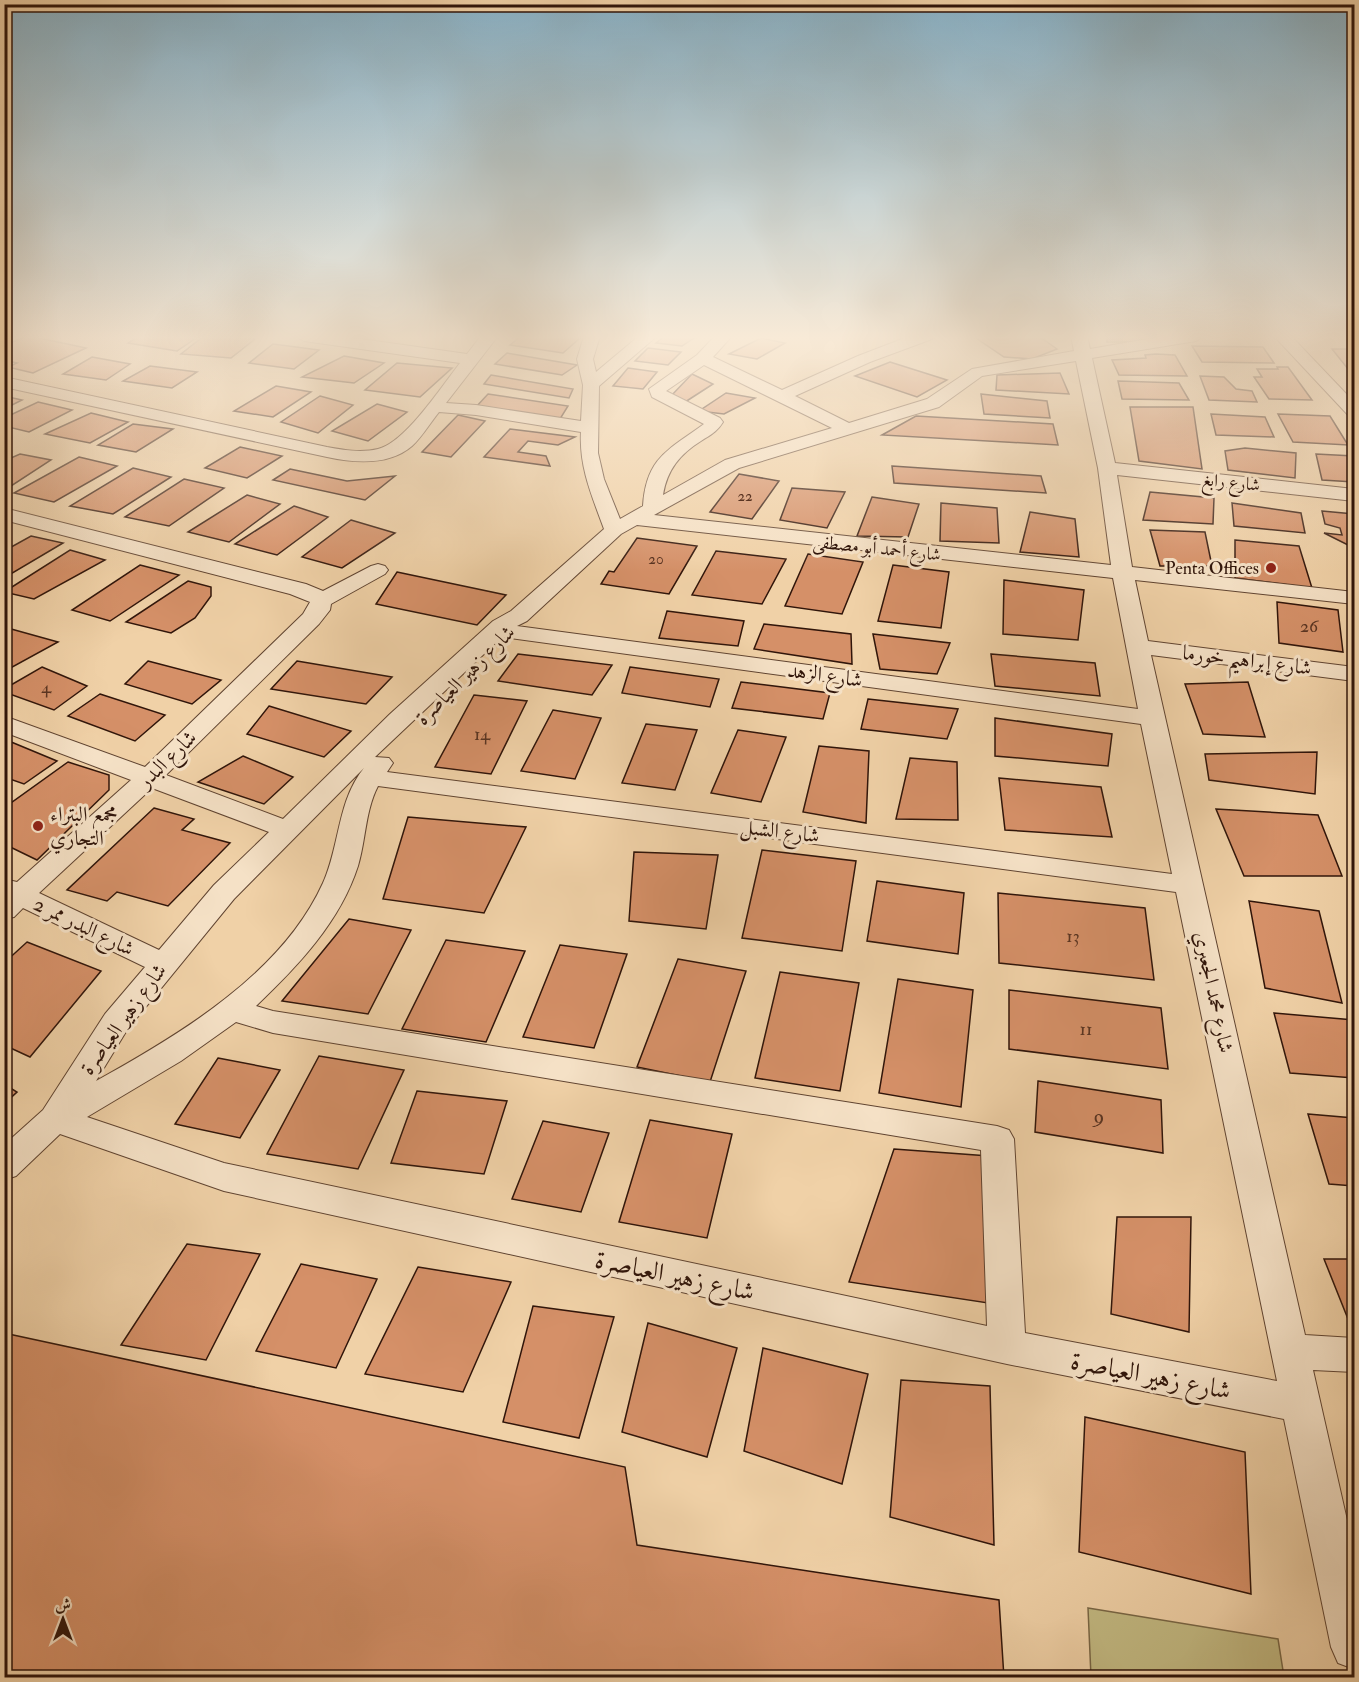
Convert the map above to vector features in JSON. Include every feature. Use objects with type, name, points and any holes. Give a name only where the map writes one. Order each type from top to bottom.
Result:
[{"type":"street","points":[[154,414],[363,458],[389,453],[400,447],[428,414]]},
{"type":"street","points":[[504,414],[590,428]]},
{"type":"street","points":[[590,414],[592,467],[623,524]]},
{"type":"street","points":[[653,507],[655,481],[660,469],[683,444],[711,427],[714,422],[699,414]]},
{"type":"street","points":[[817,414],[848,429]]},
{"type":"street","points":[[510,626],[623,524],[653,507],[732,464],[894,414]]},
{"type":"street","name":"شارع محمد الجعبري","points":[[1096,414],[1107,468],[1123,575],[1152,718],[1354,1647]]},
{"type":"street","name":"شارع رابغ","points":[[1107,468],[1354,495]]},
{"type":"street","points":[[4,514],[298,589],[313,594],[321,601]]},
{"type":"street","name":"شارع أحمد أبو مصطفى","points":[[623,524],[1354,598]]},
{"type":"street","name":"شارع البدر","points":[[10,898],[147,778],[311,619],[319,610],[321,601],[378,570]]},
{"type":"street","name":"شارع زهير العياصرة","points":[[55,1119],[116,1022],[224,892],[285,830],[408,722],[510,626]]},
{"type":"street","name":"شارع الزهد","points":[[510,626],[1152,718]]},
{"type":"street","name":"شارع إبراهيم خورما","points":[[1139,647],[1354,674]]},
{"type":"street","name":"شارع زهير العياصرة","points":[[4,1166],[55,1119],[150,1065],[231,1009],[288,956],[328,902],[349,851],[356,810],[370,777],[392,750],[408,722]]},
{"type":"street","points":[[4,723],[285,830]]},
{"type":"street","name":"شارع الشبل","points":[[370,777],[1190,885]]},
{"type":"street","name":"شارع البدر ممر 2","points":[[10,898],[163,964]]},
{"type":"street","points":[[231,1009],[273,1022],[997,1139],[1007,1347]]},
{"type":"street","name":"شارع زهير العياصرة","points":[[55,1119],[224,1177],[1007,1347],[1303,1404]]},
{"type":"street","points":[[1291,1351],[1354,1355]]},
{"type":"shaded area","points":[[1088,1608],[1278,1639],[1284,1677],[1091,1677]]},
{"type":"building","points":[[11,414],[63,414],[29,432],[4,426],[4,418]]},
{"type":"building","points":[[88,414],[128,422],[90,443],[45,434]]},
{"type":"building","points":[[257,414],[277,414],[273,417]]},
{"type":"building","points":[[292,414],[341,414],[318,433],[281,422]]},
{"type":"building","points":[[360,414],[404,414],[368,441],[332,431]]},
{"type":"building","points":[[528,414],[563,414],[560,419]]},
{"type":"building","points":[[992,414],[1049,414],[1050,418]]},
{"type":"building","points":[[1131,414],[1194,414],[1202,469],[1139,461]]},
{"type":"building","points":[[1211,414],[1265,417],[1274,437],[1216,435]]},
{"type":"building","points":[[1278,414],[1330,416],[1348,445],[1293,442]]},
{"type":"building","points":[[458,415],[485,421],[451,457],[422,452]]},
{"type":"building","points":[[916,416],[1053,424],[1058,445],[882,435]]},
{"type":"building","points":[[133,424],[173,429],[136,452],[98,445]]},
{"type":"building","points":[[510,429],[575,437],[558,445],[528,441],[518,452],[546,456],[550,466],[484,457]]},
{"type":"building","points":[[240,447],[282,456],[247,478],[205,468]]},
{"type":"building","points":[[1245,448],[1296,453],[1295,478],[1228,470],[1225,451]]},
{"type":"building","points":[[20,454],[51,460],[8,488],[4,488],[4,461]]},
{"type":"building","points":[[1316,454],[1354,456],[1354,482],[1322,480]]},
{"type":"building","points":[[79,457],[117,466],[54,502],[14,493]]},
{"type":"building","points":[[892,466],[1041,476],[1046,493],[894,483]]},
{"type":"building","points":[[133,468],[171,477],[113,514],[70,506]]},
{"type":"building","points":[[290,469],[347,481],[395,476],[365,500],[273,480]]},
{"type":"building","points":[[739,474],[779,481],[752,519],[710,512]]},
{"type":"building","points":[[184,479],[224,488],[169,526],[125,517]]},
{"type":"building","points":[[792,488],[845,492],[827,528],[780,520]]},
{"type":"building","points":[[1150,492],[1214,498],[1213,524],[1143,520]]},
{"type":"building","points":[[247,495],[280,504],[229,542],[188,532]]},
{"type":"building","points":[[872,497],[919,504],[908,537],[857,536]]},
{"type":"building","points":[[941,503],[997,508],[999,543],[940,541]]},
{"type":"building","points":[[1232,503],[1301,513],[1305,533],[1234,526]]},
{"type":"building","points":[[294,506],[328,517],[277,555],[235,544]]},
{"type":"building","points":[[1322,511],[1354,514],[1354,546],[1324,533],[1342,535],[1340,528],[1325,524]]},
{"type":"building","points":[[1030,512],[1075,519],[1079,557],[1020,552]]},
{"type":"building","points":[[351,520],[395,533],[342,568],[302,557]]},
{"type":"building","points":[[1150,530],[1205,532],[1212,566],[1160,566]]},
{"type":"building","points":[[31,536],[63,543],[4,578],[4,551]]},
{"type":"building","points":[[637,538],[697,546],[669,594],[601,584],[609,571],[614,572]]},
{"type":"building","name":"Penta Offices","points":[[1235,540],[1299,546],[1312,588],[1235,578]]},
{"type":"building","points":[[70,550],[105,560],[34,599],[4,592]]},
{"type":"building","points":[[716,551],[786,559],[762,604],[692,595]]},
{"type":"building","points":[[808,554],[863,562],[842,614],[785,606]]},
{"type":"building","points":[[140,565],[179,575],[110,621],[72,610]]},
{"type":"building","points":[[893,565],[949,572],[941,628],[878,621]]},
{"type":"building","points":[[397,572],[506,595],[477,625],[376,604]]},
{"type":"building","points":[[1004,580],[1084,590],[1078,640],[1003,634]]},
{"type":"building","points":[[188,581],[211,587],[211,596],[195,618],[171,633],[126,622]]},
{"type":"building","points":[[1277,602],[1338,610],[1343,652],[1279,643]]},
{"type":"building","points":[[667,611],[744,621],[738,646],[659,638]]},
{"type":"building","points":[[764,624],[851,634],[852,664],[754,649]]},
{"type":"building","points":[[4,627],[58,642],[5,671]]},
{"type":"building","points":[[873,634],[950,643],[937,674],[880,669]]},
{"type":"building","points":[[518,654],[612,665],[592,695],[498,681]]},
{"type":"building","points":[[991,654],[1095,663],[1100,696],[995,686]]},
{"type":"building","points":[[148,661],[221,680],[192,704],[125,684]]},
{"type":"building","points":[[297,661],[392,677],[366,704],[271,689]]},
{"type":"building","points":[[42,667],[87,686],[54,710],[4,692],[4,689]]},
{"type":"building","points":[[630,667],[719,679],[710,707],[622,693]]},
{"type":"building","points":[[741,682],[830,693],[823,719],[732,708]]},
{"type":"building","points":[[1248,682],[1265,737],[1203,734],[1185,684]]},
{"type":"building","points":[[100,694],[165,715],[135,741],[68,716]]},
{"type":"building","points":[[474,695],[527,701],[491,774],[435,767]]},
{"type":"building","points":[[868,699],[958,709],[947,739],[861,729]]},
{"type":"building","points":[[269,706],[351,731],[324,757],[247,734]]},
{"type":"building","points":[[553,710],[601,718],[575,779],[521,771]]},
{"type":"building","points":[[995,718],[1112,734],[1108,766],[995,756]]},
{"type":"building","points":[[646,724],[697,730],[675,790],[622,783]]},
{"type":"building","points":[[738,730],[786,737],[761,802],[711,793]]},
{"type":"building","points":[[4,739],[57,761],[24,784],[4,777]]},
{"type":"building","points":[[819,746],[869,751],[866,823],[803,812]]},
{"type":"building","points":[[1317,752],[1315,794],[1209,780],[1205,754]]},
{"type":"building","points":[[243,756],[293,777],[264,804],[198,782]]},
{"type":"building","points":[[910,758],[957,762],[958,820],[896,819]]},
{"type":"building","name":"مجمع البتراء التجاري","points":[[68,762],[109,775],[109,790],[37,860],[4,844],[4,808]]},
{"type":"building","points":[[999,778],[1101,787],[1112,837],[1005,830]]},
{"type":"building","points":[[154,808],[194,819],[182,830],[230,843],[168,906],[117,892],[107,901],[67,890]]},
{"type":"building","points":[[1216,809],[1318,815],[1342,876],[1244,876]]},
{"type":"building","points":[[408,817],[526,827],[484,913],[383,899]]},
{"type":"building","points":[[762,850],[856,861],[842,951],[742,938]]},
{"type":"building","points":[[634,852],[718,855],[706,929],[629,921]]},
{"type":"building","points":[[877,881],[964,893],[958,954],[867,941]]},
{"type":"building","points":[[998,893],[1145,908],[1154,980],[999,963]]},
{"type":"building","points":[[1249,901],[1319,911],[1342,1003],[1265,988]]},
{"type":"building","points":[[349,919],[411,930],[368,1014],[282,1001]]},
{"type":"building","points":[[446,940],[525,951],[486,1042],[402,1029]]},
{"type":"building","points":[[27,942],[101,971],[30,1057],[4,1045],[4,963]]},
{"type":"building","points":[[560,945],[627,954],[594,1048],[523,1037]]},
{"type":"building","points":[[678,959],[746,971],[710,1082],[637,1067]]},
{"type":"building","points":[[780,972],[859,983],[840,1091],[755,1078]]},
{"type":"building","points":[[898,979],[973,990],[961,1107],[879,1093]]},
{"type":"building","points":[[1009,990],[1161,1008],[1168,1069],[1009,1049]]},
{"type":"building","points":[[1274,1013],[1354,1020],[1354,1078],[1290,1073]]},
{"type":"building","points":[[319,1056],[404,1070],[358,1169],[267,1154]]},
{"type":"building","points":[[218,1058],[280,1070],[240,1138],[175,1124]]},
{"type":"building","points":[[1038,1081],[1161,1100],[1163,1153],[1035,1132]]},
{"type":"building","points":[[4,1084],[17,1092],[4,1104]]},
{"type":"building","points":[[417,1091],[507,1101],[484,1174],[391,1163]]},
{"type":"building","points":[[1308,1114],[1354,1118],[1354,1186],[1329,1184]]},
{"type":"building","points":[[650,1120],[732,1134],[707,1238],[619,1222]]},
{"type":"building","points":[[543,1121],[609,1133],[581,1212],[512,1199]]},
{"type":"building","points":[[894,1149],[989,1156],[988,1303],[849,1282]]},
{"type":"building","points":[[1117,1217],[1191,1217],[1189,1332],[1111,1314]]},
{"type":"building","points":[[187,1244],[260,1254],[206,1360],[121,1345]]},
{"type":"building","points":[[1324,1259],[1354,1259],[1354,1324],[1350,1324]]},
{"type":"building","points":[[301,1264],[377,1279],[336,1368],[256,1351]]},
{"type":"building","points":[[418,1267],[511,1282],[463,1392],[365,1374]]},
{"type":"building","points":[[533,1306],[614,1317],[579,1438],[503,1422]]},
{"type":"building","points":[[648,1323],[737,1348],[707,1457],[622,1432]]},
{"type":"building","points":[[4,1333],[625,1467],[637,1545],[999,1600],[1004,1678],[4,1678]]},
{"type":"building","points":[[763,1348],[868,1374],[842,1484],[744,1451]]},
{"type":"building","points":[[901,1380],[990,1386],[994,1545],[890,1517]]},
{"type":"building","points":[[1085,1417],[1245,1452],[1251,1594],[1079,1552]]},
{"type":"place","name":"Penta Offices","points":[[1271,568]]},
{"type":"place","name":"مجمع البتراء التجاري","points":[[38,826]]}]
